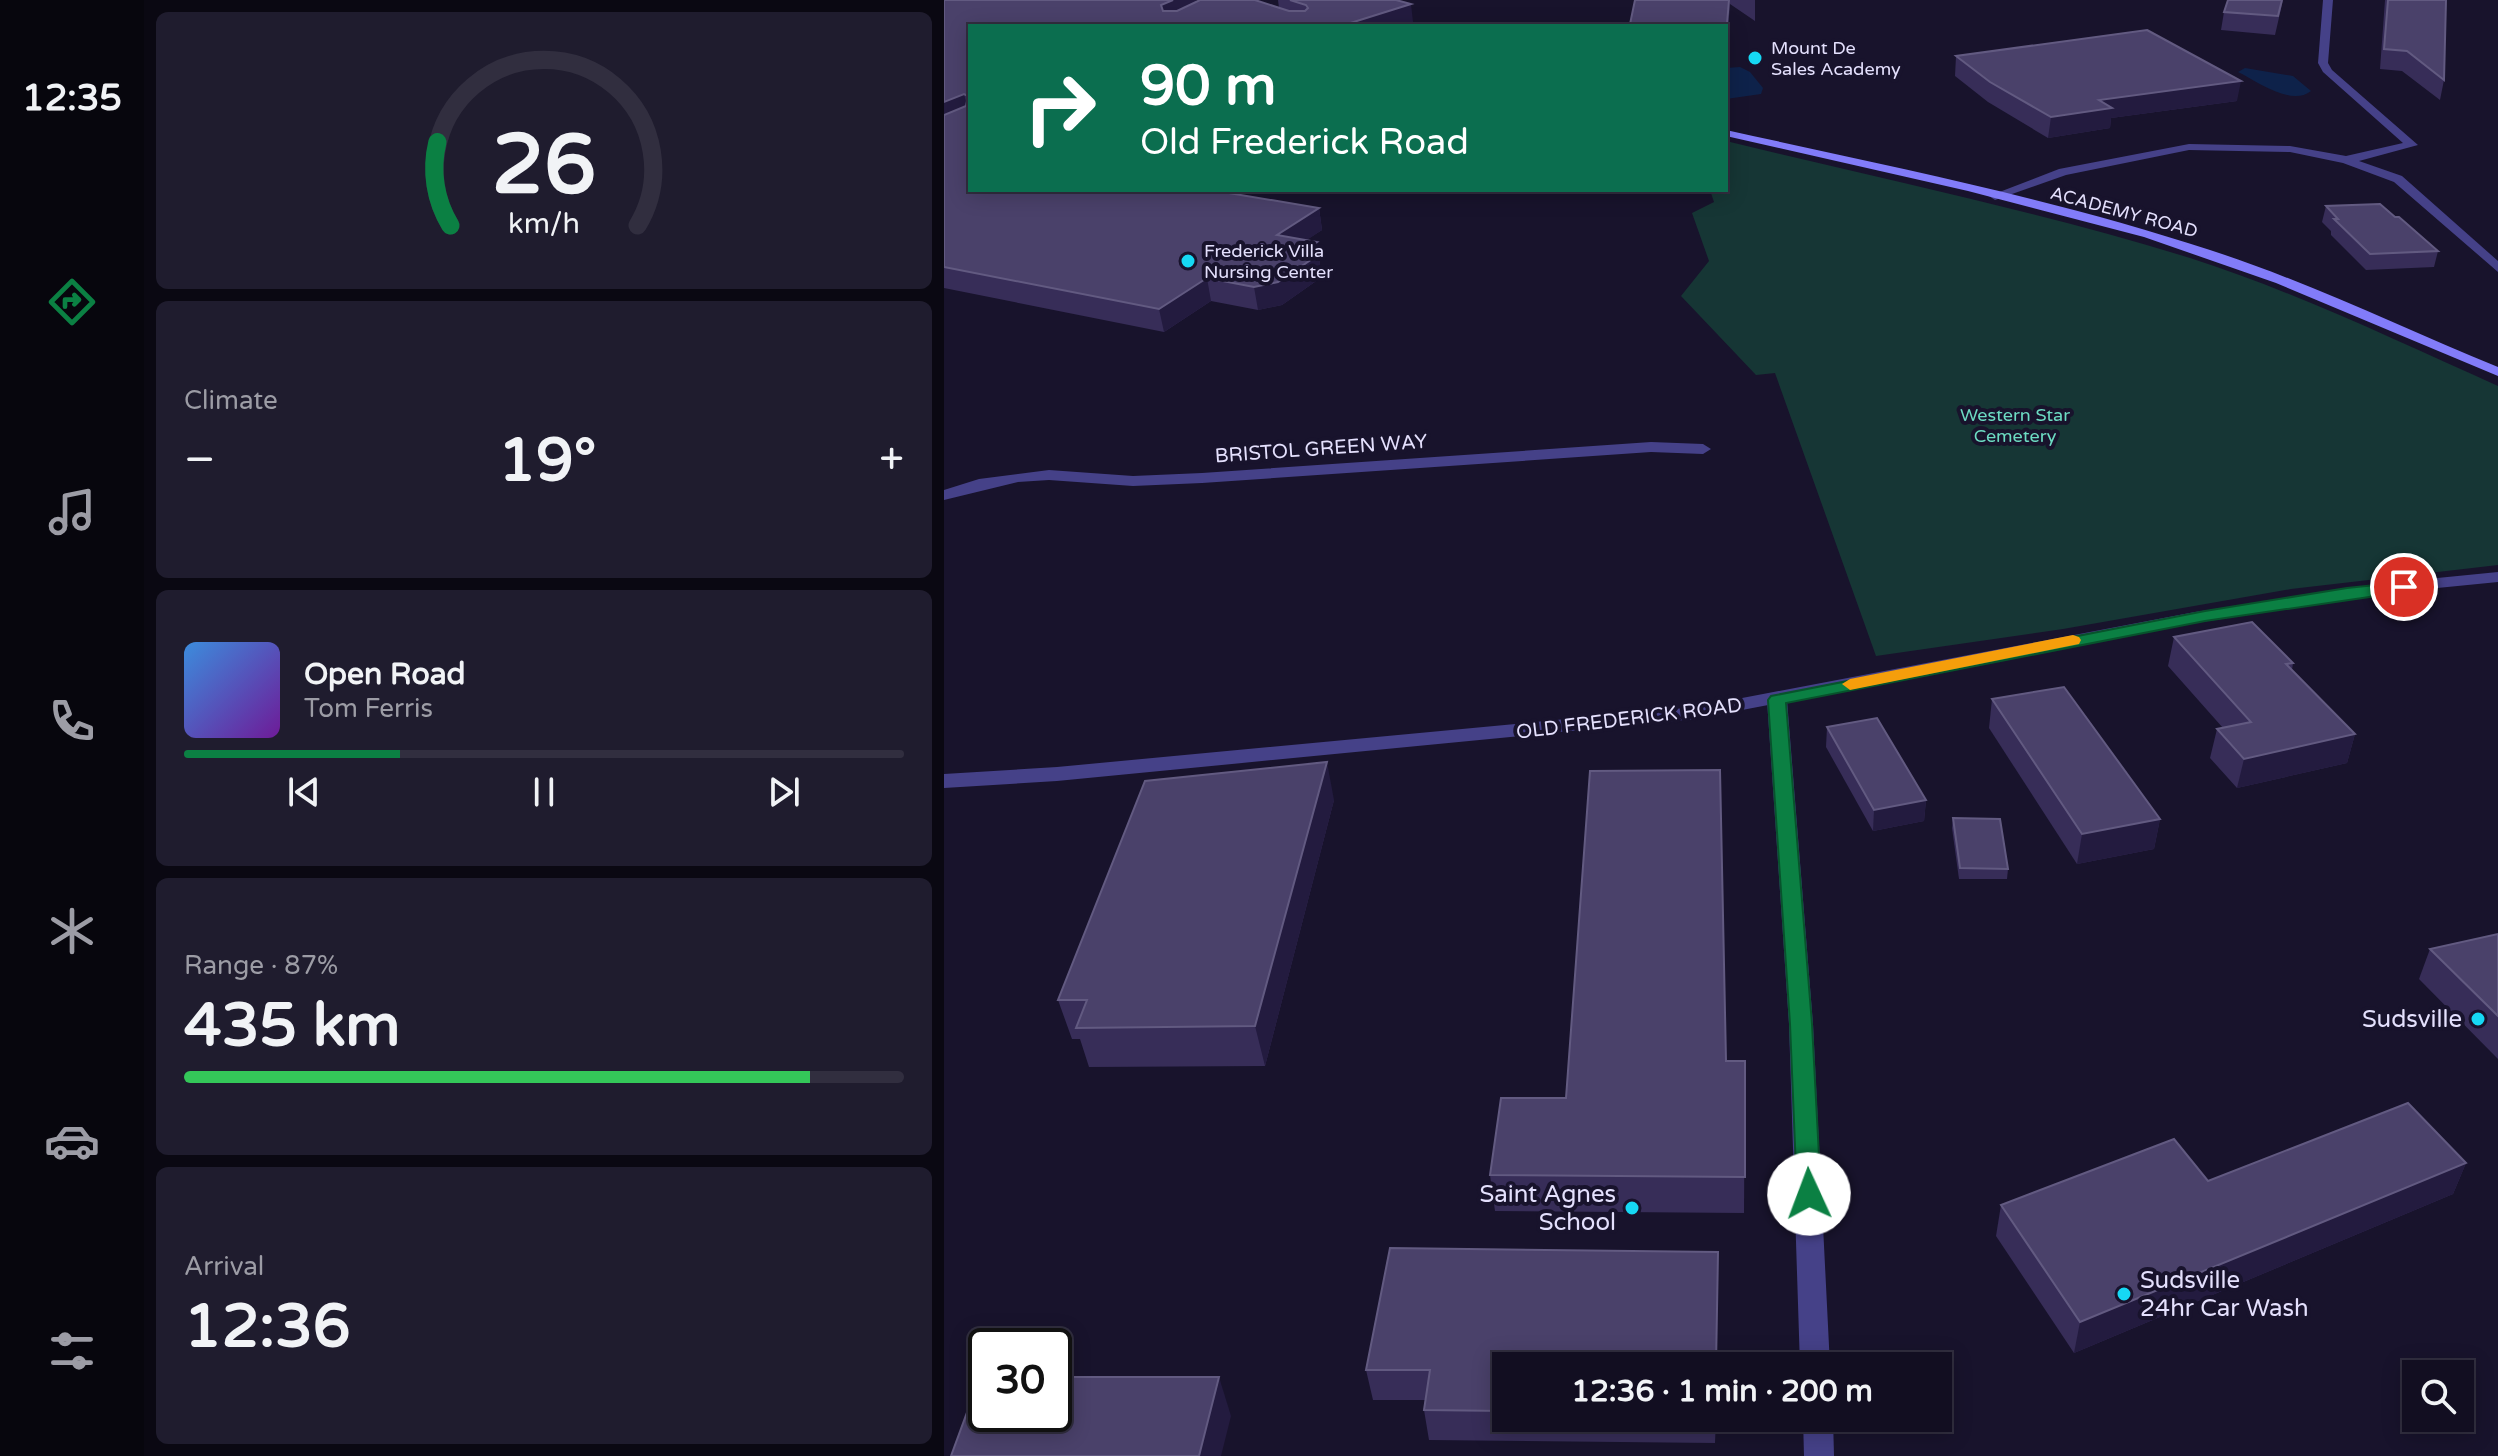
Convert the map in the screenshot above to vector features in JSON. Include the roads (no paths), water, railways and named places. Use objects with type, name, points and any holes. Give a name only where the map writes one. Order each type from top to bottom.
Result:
[{"type":"main road","name":"ACADEMY ROAD","points":[[1728,133],[2118,227],[2218,257],[2323,296],[2498,372]]},
{"type":"street","points":[[2328,0],[2323,63],[2328,72],[2412,145],[2346,160]]},
{"type":"street","points":[[1995,196],[2063,172],[2189,147],[2290,149],[2346,160],[2398,179],[2498,268]]},
{"type":"street","name":"BRISTOL GREEN WAY","points":[[944,495],[979,484],[1033,476],[1133,481],[1188,479],[1651,447],[1703,449]]},
{"type":"street","name":"OLD FREDERICK ROAD","points":[[944,781],[1695,713],[1777,700],[2205,616],[2347,593],[2498,577]]},
{"type":"street","points":[[1777,700],[1801,1024],[1814,1352]]},
{"type":"street","points":[[1818,1432],[1819,1456]]},
{"type":"water","points":[[1740,67],[1750,72],[1763,88],[1761,94],[1728,99],[1728,68]]},
{"type":"water","points":[[2245,68],[2293,76],[2311,91],[2294,96],[2284,94],[2238,72]]},
{"type":"place","name":"Mount De Sales Academy","points":[[1755,58]]},
{"type":"place","name":"Frederick Villa Nursing Center","points":[[1188,261]]},
{"type":"place","name":"Sudsville","points":[[2478,1019]]},
{"type":"place","name":"Saint Agnes School","points":[[1632,1208]]},
{"type":"place","name":"Sudsville 24hr Car Wash","points":[[2124,1294]]},
{"type":"park label","name":"Western Star Cemetery","points":[[2015,425]]}]
